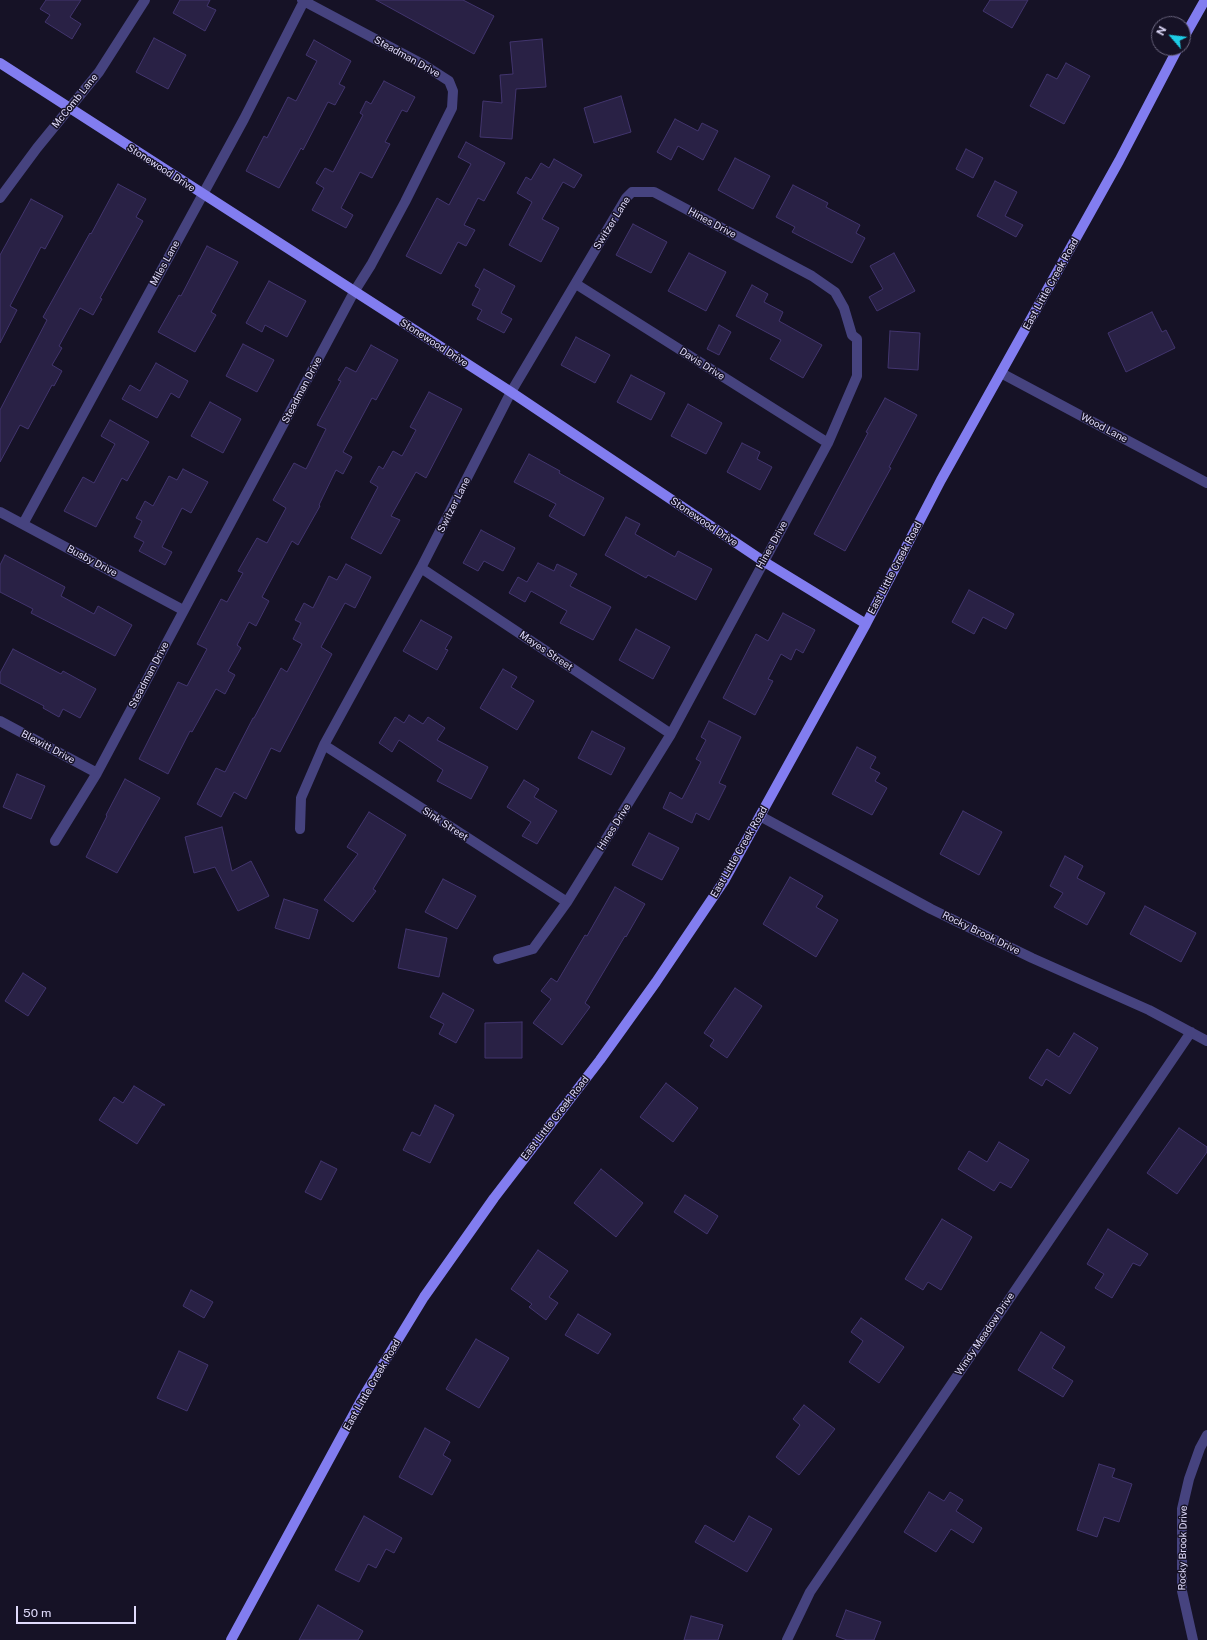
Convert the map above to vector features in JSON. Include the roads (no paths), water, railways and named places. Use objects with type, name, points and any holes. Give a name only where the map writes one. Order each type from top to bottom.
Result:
[{"type":"street","name":"McComb Lane","points":[[0,198],[99,72],[145,0]]},
{"type":"street","name":"Miles Lane","points":[[23,524],[244,119],[303,0]]},
{"type":"street","name":"Steadman Drive","points":[[55,842],[97,773],[354,292],[371,265],[405,202],[452,108],[453,91],[450,81],[424,65],[303,0]]},
{"type":"street","points":[[1191,25],[1205,0]]},
{"type":"street","name":"East Little Creek Road","points":[[231,1640],[363,1398],[424,1297],[494,1198],[600,1060],[656,982],[724,881],[866,624],[941,480],[1119,161],[1174,56]]},
{"type":"street","name":"Stonewood Drive","points":[[0,63],[511,392],[763,561],[866,624]]},
{"type":"street","name":"Switzer Lane","points":[[300,829],[301,798],[324,745],[421,568],[511,392],[626,198],[632,192]]},
{"type":"street","name":"Hines Drive","points":[[498,959],[533,949],[567,902],[671,734],[828,443],[856,376],[857,339],[852,335],[844,308],[835,292],[812,276],[654,192],[632,192]]},
{"type":"street","name":"Davis Drive","points":[[576,284],[828,443]]},
{"type":"street","name":"Wood Lane","points":[[1001,373],[1207,483]]},
{"type":"street","name":"Busby Drive","points":[[0,512],[183,610]]},
{"type":"street","name":"Mayes Street","points":[[421,568],[671,734]]},
{"type":"street","name":"Blewitt Drive","points":[[0,721],[97,773]]},
{"type":"street","name":"Sink Street","points":[[324,745],[567,902]]},
{"type":"street","name":"Rocky Brook Drive","points":[[760,816],[931,908],[1032,958],[1149,1010],[1207,1041]]},
{"type":"street","name":"Windy Meadow Drive","points":[[787,1640],[810,1592],[1191,1032]]},
{"type":"street","name":"Rocky Brook Drive","points":[[1193,1640],[1182,1591],[1182,1509],[1189,1479],[1200,1448],[1207,1436]]}]
